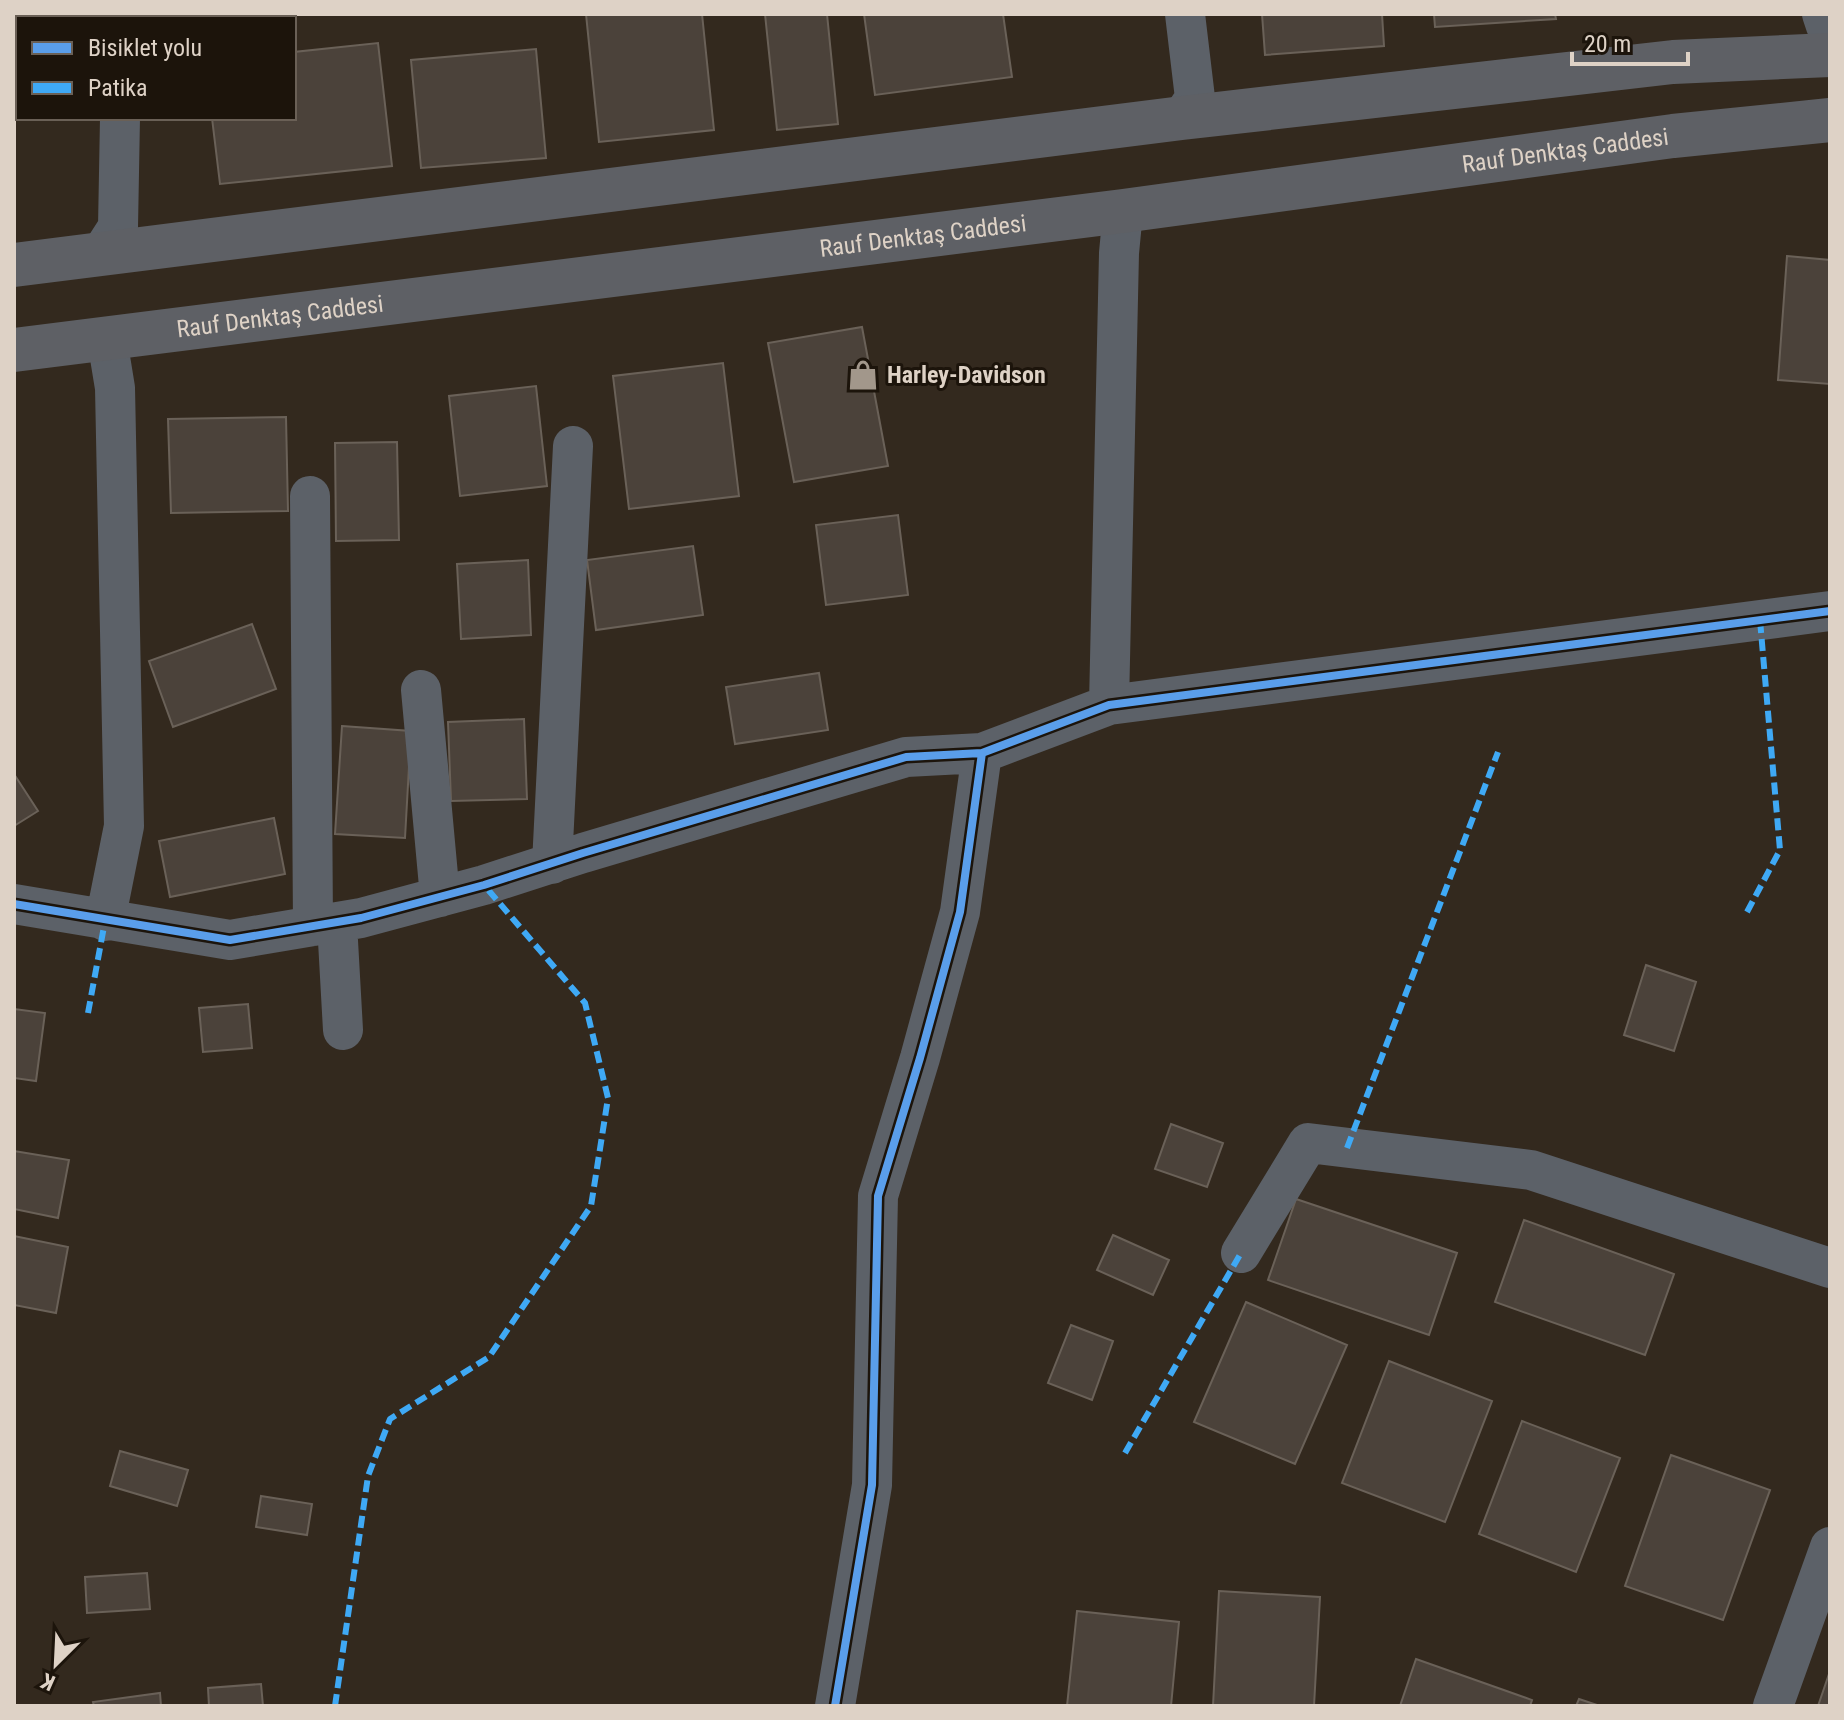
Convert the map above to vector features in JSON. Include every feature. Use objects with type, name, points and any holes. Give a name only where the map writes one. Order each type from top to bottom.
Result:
[{"type":"main road","points":[[14,265],[1182,118],[1673,62],[1826,32]]},
{"type":"main road","name":"Rauf Denktaş Caddesi","points":[[14,350],[1123,211],[1673,136],[1830,120]]},
{"type":"street","points":[[1182,118],[1195,98],[1185,14]]},
{"type":"street","points":[[100,255],[118,227],[120,120]]},
{"type":"street","points":[[1109,705],[1119,253],[1123,211]]},
{"type":"street","points":[[105,921],[124,826],[115,388],[107,339]]},
{"type":"street","points":[[552,864],[573,446]]},
{"type":"street","points":[[310,496],[325,924],[343,1030]]},
{"type":"street","points":[[14,904],[230,940],[325,924],[440,897],[906,757],[982,753],[1109,705],[1830,611]]},
{"type":"street","points":[[421,690],[440,897]]},
{"type":"street","points":[[835,1706],[872,1485],[878,1196],[960,912],[982,753]]},
{"type":"street","points":[[1241,1253],[1308,1143],[1531,1170],[1830,1268]]},
{"type":"street","points":[[1773,1706],[1830,1547]]},
{"type":"building","points":[[586,14],[702,14],[714,130],[599,142]]},
{"type":"building","points":[[765,14],[827,14],[838,124],[777,130]]},
{"type":"building","points":[[864,14],[1003,14],[1012,77],[875,95]]},
{"type":"building","points":[[1262,14],[1382,14],[1384,46],[1265,55]]},
{"type":"building","points":[[1434,14],[1555,14],[1556,19],[1435,27]]},
{"type":"building","points":[[378,43],[392,166],[220,184],[212,120],[296,120],[296,52]]},
{"type":"building","points":[[536,49],[546,158],[421,168],[411,60]]},
{"type":"building","points":[[1787,256],[1830,260],[1830,384],[1778,380]]},
{"type":"building","points":[[862,327],[888,466],[794,482],[768,343]]},
{"type":"building","points":[[723,363],[739,496],[629,509],[613,376]]},
{"type":"building","points":[[536,386],[547,486],[460,496],[449,396]]},
{"type":"building","points":[[286,417],[288,511],[171,513],[168,419]]},
{"type":"building","points":[[397,442],[399,540],[336,541],[335,443]]},
{"type":"building","points":[[898,515],[908,595],[826,605],[816,525]]},
{"type":"building","points":[[693,546],[703,615],[596,630],[587,560]]},
{"type":"building","points":[[528,560],[531,635],[461,639],[457,564]]},
{"type":"building","points":[[252,624],[276,689],[173,727],[149,661]]},
{"type":"building","points":[[819,673],[828,730],[735,744],[726,687]]},
{"type":"building","points":[[524,719],[527,799],[451,801],[448,722]]},
{"type":"building","points":[[342,726],[411,731],[405,838],[335,834]]},
{"type":"building","points":[[14,774],[38,811],[14,826]]},
{"type":"building","points":[[274,818],[285,874],[170,897],[159,841]]},
{"type":"building","points":[[1646,965],[1696,982],[1674,1051],[1624,1035]]},
{"type":"building","points":[[248,1004],[252,1048],[203,1052],[199,1008]]},
{"type":"building","points":[[14,1009],[45,1013],[36,1081],[14,1078]]},
{"type":"building","points":[[1171,1124],[1223,1143],[1207,1187],[1155,1169]]},
{"type":"building","points":[[14,1151],[69,1160],[58,1218],[14,1209]]},
{"type":"building","points":[[1296,1199],[1457,1253],[1429,1335],[1268,1280]]},
{"type":"building","points":[[1524,1220],[1674,1274],[1645,1355],[1495,1302]]},
{"type":"building","points":[[1113,1235],[1169,1260],[1153,1295],[1097,1270]]},
{"type":"building","points":[[14,1236],[68,1247],[56,1313],[14,1305]]},
{"type":"building","points":[[1246,1302],[1347,1345],[1295,1464],[1194,1422]]},
{"type":"building","points":[[1071,1325],[1113,1341],[1092,1400],[1048,1383]]},
{"type":"building","points":[[1389,1361],[1492,1401],[1445,1522],[1342,1483]]},
{"type":"building","points":[[1522,1421],[1620,1458],[1576,1572],[1479,1534]]},
{"type":"building","points":[[120,1451],[188,1470],[177,1506],[110,1486]]},
{"type":"building","points":[[1671,1455],[1770,1490],[1723,1620],[1625,1586]]},
{"type":"building","points":[[261,1496],[312,1504],[307,1535],[256,1527]]},
{"type":"building","points":[[147,1573],[150,1609],[87,1613],[85,1577]]},
{"type":"building","points":[[1219,1591],[1320,1597],[1314,1706],[1213,1706]]},
{"type":"building","points":[[1077,1611],[1179,1622],[1171,1706],[1067,1706]]},
{"type":"building","points":[[1416,1659],[1532,1700],[1530,1706],[1400,1706]]},
{"type":"building","points":[[1830,1671],[1830,1706],[1818,1706]]},
{"type":"building","points":[[261,1684],[263,1706],[209,1706],[208,1688]]},
{"type":"building","points":[[160,1693],[161,1706],[94,1706],[93,1702]]},
{"type":"building","points":[[1579,1699],[1600,1706],[1576,1706]]},
{"type":"marked path","points":[[1747,912],[1780,850],[1760,620]]},
{"type":"marked path","points":[[1347,1148],[1498,752]]},
{"type":"marked path","points":[[335,1706],[368,1476],[390,1419],[489,1357],[591,1206],[608,1098],[585,1003],[484,885]]},
{"type":"marked path","points":[[88,1013],[105,921]]},
{"type":"marked path","points":[[1125,1453],[1241,1253]]},
{"type":"cycle path","points":[[14,904],[230,940],[361,918],[484,885],[906,757],[982,753],[1109,705],[1830,611]]},
{"type":"cycle path","points":[[835,1706],[872,1485],[878,1196],[960,912],[982,753]]},
{"type":"place","name":"Harley-Davidson","points":[[863,375]]}]
